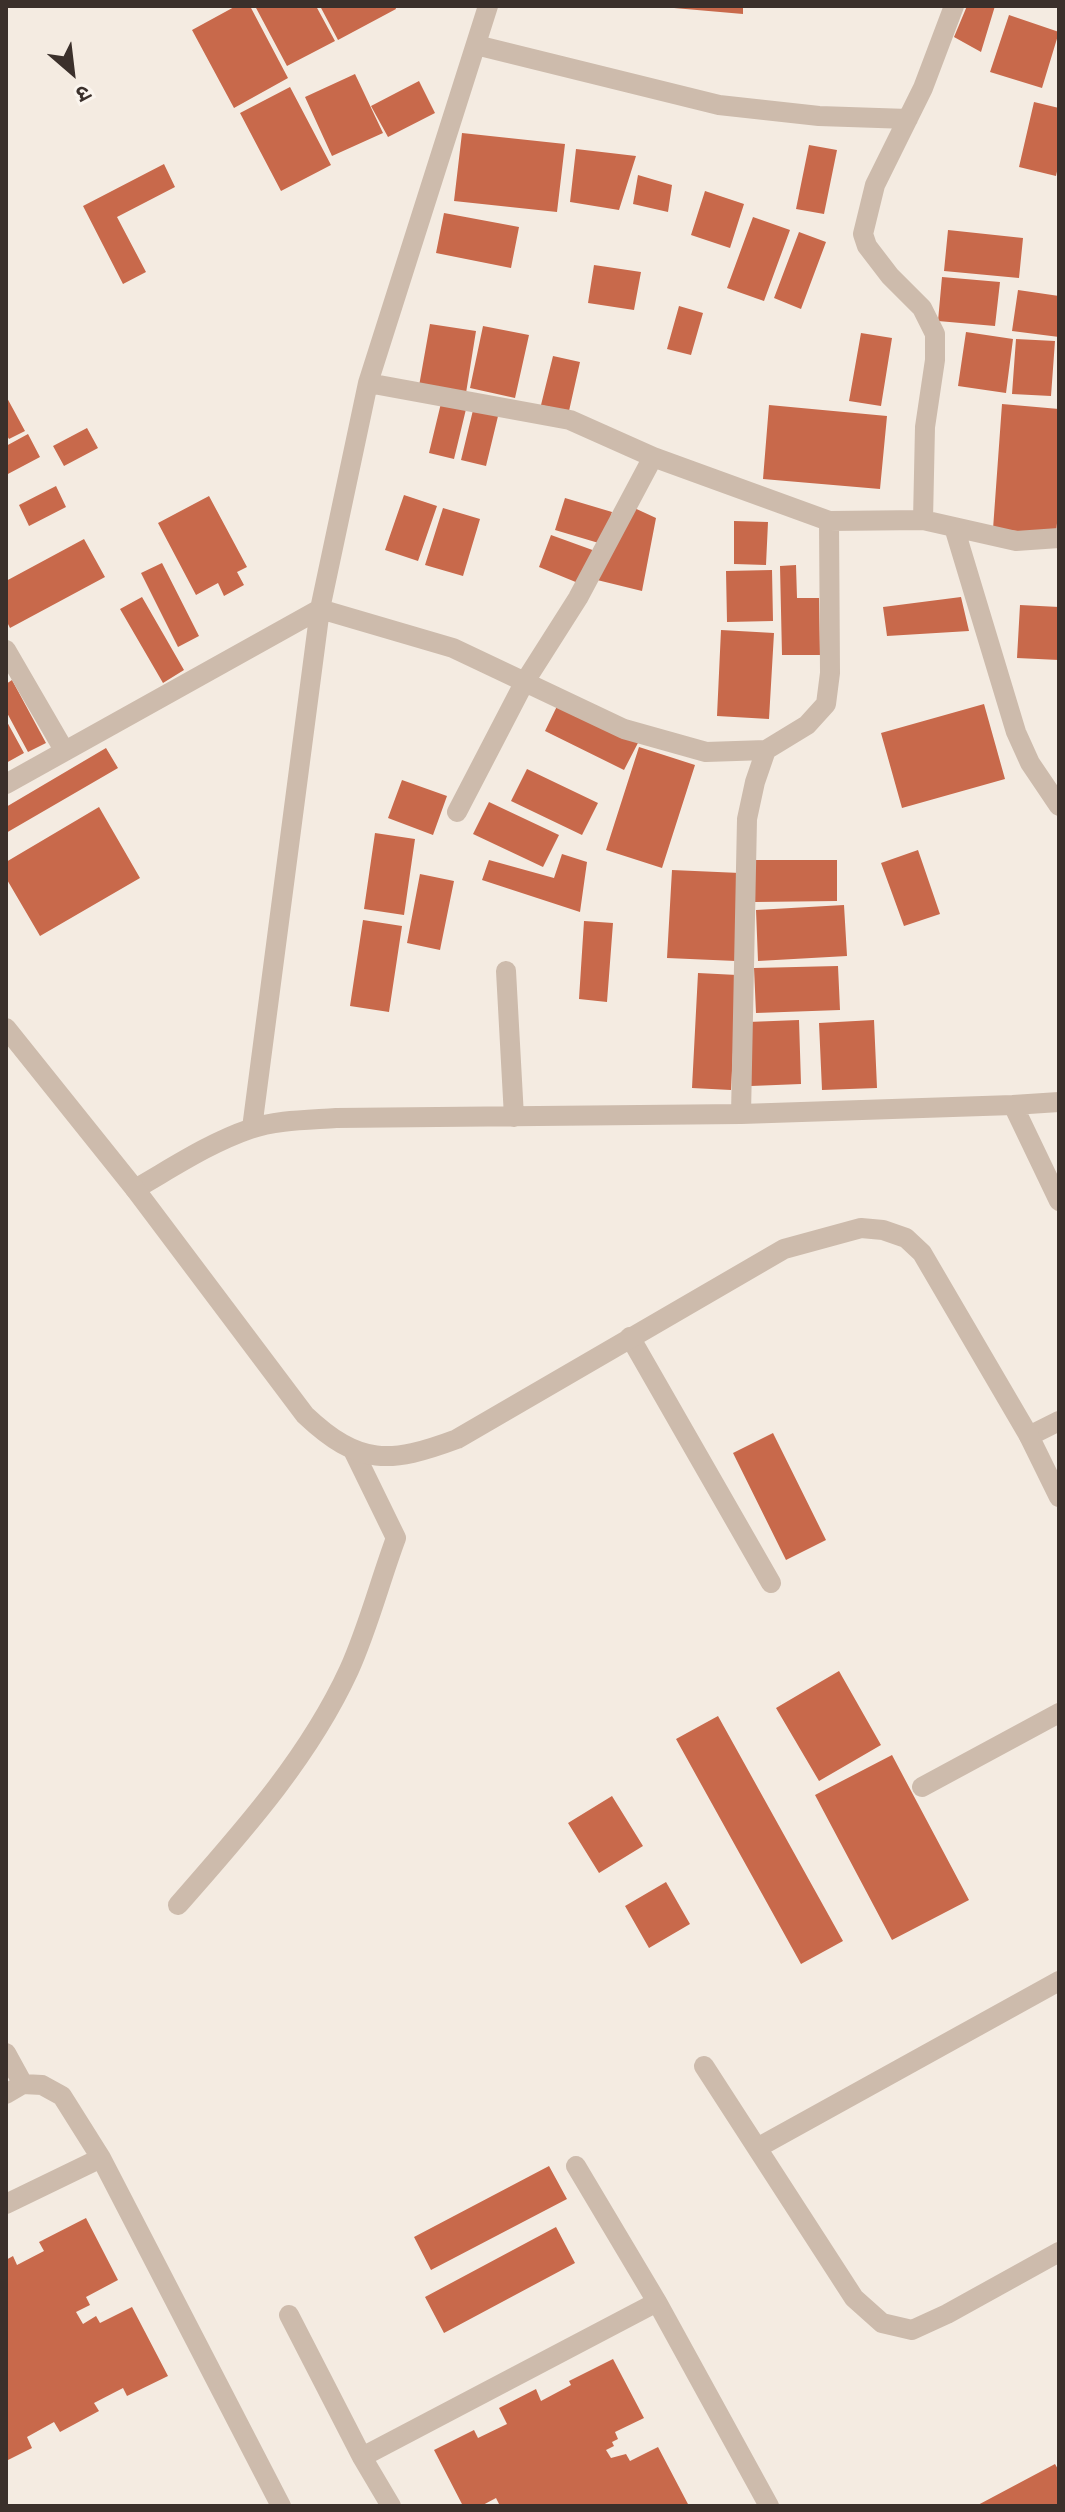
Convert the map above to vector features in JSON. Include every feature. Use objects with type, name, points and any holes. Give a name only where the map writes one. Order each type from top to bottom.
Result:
[{"type":"street","points":[[252,1128],[320,609],[368,383],[488,6]]},
{"type":"street","points":[[923,520],[925,427],[935,360],[935,334],[922,308],[890,276],[867,246],[863,234],[875,185],[923,88],[954,6]]},
{"type":"street","points":[[476,45],[719,105],[819,116],[908,119]]},
{"type":"street","points":[[368,383],[570,420],[653,457],[829,521],[923,520],[1016,541],[1059,538]]},
{"type":"street","points":[[457,812],[524,683],[578,598],[653,457]]},
{"type":"street","points":[[6,784],[320,609],[453,648],[624,729],[706,752],[766,750],[807,725],[826,704],[830,673],[829,521]]},
{"type":"street","points":[[954,527],[1016,732],[1030,763],[1059,806]]},
{"type":"street","points":[[6,650],[64,750]]},
{"type":"street","points":[[741,1114],[747,819],[766,750]]},
{"type":"street","points":[[506,971],[514,1117]]},
{"type":"street","points":[[6,1028],[135,1189],[305,1415],[323,1432],[354,1452],[387,1456],[420,1453],[457,1439],[784,1249],[861,1228],[883,1230],[906,1238],[922,1253],[1029,1436],[1059,1497]]},
{"type":"street","points":[[135,1189],[208,1148],[252,1128],[336,1118],[741,1114],[1059,1102]]},
{"type":"street","points":[[1013,1105],[1059,1201]]},
{"type":"street","points":[[630,1337],[771,1583]]},
{"type":"street","points":[[1029,1436],[1059,1421]]},
{"type":"street","points":[[178,1905],[252,1821],[310,1742],[349,1669],[396,1538],[354,1452]]},
{"type":"street","points":[[922,1787],[1059,1713]]},
{"type":"street","points":[[757,2148],[1059,1981]]},
{"type":"street","points":[[6,2053],[14,2089],[42,2085],[62,2096],[101,2158],[281,2506]]},
{"type":"street","points":[[704,2066],[854,2298],[882,2323],[912,2330],[1059,2252]]},
{"type":"street","points":[[6,2204],[101,2158]]},
{"type":"street","points":[[576,2166],[657,2302],[769,2506]]},
{"type":"street","points":[[362,2457],[657,2302]]},
{"type":"street","points":[[289,2315],[362,2457],[391,2506]]},
{"type":"building","points":[[236,6],[250,6],[288,78],[234,108],[192,30]]},
{"type":"building","points":[[255,6],[316,6],[335,41],[287,66]]},
{"type":"building","points":[[320,6],[395,6],[396,9],[338,40]]},
{"type":"building","points":[[743,6],[743,14],[674,8]]},
{"type":"building","points":[[967,6],[995,6],[981,52],[954,37]]},
{"type":"building","points":[[1009,15],[1059,32],[1042,88],[990,72]]},
{"type":"building","points":[[355,74],[383,133],[332,156],[305,97]]},
{"type":"building","points":[[419,81],[435,113],[388,137],[371,106]]},
{"type":"building","points":[[290,87],[331,165],[281,191],[240,113]]},
{"type":"building","points":[[1034,102],[1059,108],[1056,176],[1019,167]]},
{"type":"building","points":[[462,133],[565,144],[557,212],[454,201]]},
{"type":"building","points":[[809,145],[837,150],[824,214],[796,209]]},
{"type":"building","points":[[576,149],[636,156],[619,210],[570,202]]},
{"type":"building","points":[[164,164],[175,187],[117,217],[146,272],[123,284],[83,206]]},
{"type":"building","points":[[638,175],[672,185],[668,212],[633,204]]},
{"type":"building","points":[[705,191],[744,204],[730,248],[691,235]]},
{"type":"building","points":[[444,213],[519,227],[511,268],[436,253]]},
{"type":"building","points":[[753,217],[790,230],[764,301],[727,288]]},
{"type":"building","points":[[948,230],[1023,238],[1019,278],[944,271]]},
{"type":"building","points":[[799,232],[826,242],[801,309],[774,298]]},
{"type":"building","points":[[594,265],[641,272],[634,310],[588,303]]},
{"type":"building","points":[[942,277],[1000,282],[995,326],[938,321]]},
{"type":"building","points":[[1018,290],[1059,296],[1059,337],[1012,331]]},
{"type":"building","points":[[679,306],[703,313],[691,355],[667,349]]},
{"type":"building","points":[[430,324],[476,331],[466,393],[419,386]]},
{"type":"building","points":[[483,326],[529,335],[515,398],[470,388]]},
{"type":"building","points":[[966,332],[1013,339],[1006,393],[958,386]]},
{"type":"building","points":[[861,333],[892,338],[881,406],[849,401]]},
{"type":"building","points":[[1016,339],[1055,341],[1051,396],[1012,394]]},
{"type":"building","points":[[553,356],[580,362],[569,411],[541,405]]},
{"type":"building","points":[[6,396],[25,431],[9,439],[6,434]]},
{"type":"building","points":[[442,399],[467,405],[454,459],[429,453]]},
{"type":"building","points":[[1002,404],[1059,409],[1056,534],[993,529]]},
{"type":"building","points":[[769,405],[887,416],[880,489],[763,479]]},
{"type":"building","points":[[474,406],[499,412],[486,466],[461,460]]},
{"type":"building","points":[[87,428],[98,448],[64,466],[53,446]]},
{"type":"building","points":[[28,434],[40,457],[6,475],[6,446]]},
{"type":"building","points":[[56,486],[66,507],[29,526],[19,505]]},
{"type":"building","points":[[404,495],[437,506],[418,561],[385,550]]},
{"type":"building","points":[[209,496],[247,567],[237,572],[244,585],[224,596],[218,583],[196,595],[158,523]]},
{"type":"building","points":[[565,498],[612,512],[602,544],[555,530]]},
{"type":"building","points":[[630,506],[656,518],[642,591],[593,579]]},
{"type":"building","points":[[443,508],[480,519],[463,576],[425,565]]},
{"type":"building","points":[[734,521],[768,522],[766,565],[734,564]]},
{"type":"building","points":[[551,535],[598,552],[583,585],[539,567]]},
{"type":"building","points":[[84,539],[105,577],[10,628],[6,620],[6,581]]},
{"type":"building","points":[[162,563],[199,636],[178,647],[141,573]]},
{"type":"building","points":[[796,565],[797,598],[819,598],[820,655],[782,655],[780,566]]},
{"type":"building","points":[[772,570],[773,621],[727,622],[726,571]]},
{"type":"building","points":[[142,597],[184,670],[163,683],[120,609]]},
{"type":"building","points":[[961,597],[969,631],[887,636],[883,607]]},
{"type":"building","points":[[1020,605],[1059,607],[1059,660],[1017,658]]},
{"type":"building","points":[[721,630],[774,633],[769,719],[717,716]]},
{"type":"building","points":[[12,680],[46,743],[28,752],[6,711],[6,684]]},
{"type":"building","points":[[560,700],[640,739],[624,770],[545,731]]},
{"type":"building","points":[[984,704],[1005,779],[902,808],[881,733]]},
{"type":"building","points":[[6,720],[24,753],[6,763]]},
{"type":"building","points":[[639,747],[695,765],[662,868],[606,850]]},
{"type":"building","points":[[106,748],[118,768],[6,833],[6,807]]},
{"type":"building","points":[[527,769],[598,803],[582,835],[511,801]]},
{"type":"building","points":[[402,780],[447,796],[433,835],[388,818]]},
{"type":"building","points":[[489,802],[559,835],[543,867],[473,834]]},
{"type":"building","points":[[99,807],[140,878],[40,936],[6,878],[6,862]]},
{"type":"building","points":[[375,833],[415,839],[404,915],[364,909]]},
{"type":"building","points":[[918,850],[940,914],[904,926],[881,863]]},
{"type":"building","points":[[562,854],[587,862],[580,912],[482,880],[489,860],[554,878]]},
{"type":"building","points":[[754,860],[837,860],[837,901],[755,902]]},
{"type":"building","points":[[672,870],[740,873],[736,961],[667,958]]},
{"type":"building","points":[[420,874],[454,881],[440,950],[407,943]]},
{"type":"building","points":[[844,905],[847,956],[758,961],[756,910]]},
{"type":"building","points":[[363,920],[402,926],[389,1012],[350,1006]]},
{"type":"building","points":[[584,921],[613,923],[607,1002],[579,999]]},
{"type":"building","points":[[838,966],[840,1010],[756,1013],[754,968]]},
{"type":"building","points":[[698,973],[737,975],[731,1090],[692,1088]]},
{"type":"building","points":[[799,1020],[801,1084],[751,1086],[748,1022]]},
{"type":"building","points":[[874,1020],[877,1088],[822,1090],[819,1023]]},
{"type":"building","points":[[773,1433],[826,1540],[786,1560],[733,1453]]},
{"type":"building","points":[[839,1671],[881,1745],[819,1781],[776,1708]]},
{"type":"building","points":[[718,1716],[843,1941],[801,1964],[676,1739]]},
{"type":"building","points":[[892,1755],[969,1900],[892,1940],[815,1795]]},
{"type":"building","points":[[612,1796],[643,1846],[599,1873],[568,1823]]},
{"type":"building","points":[[666,1882],[690,1924],[649,1948],[625,1906]]},
{"type":"building","points":[[549,2166],[567,2199],[431,2270],[414,2237]]},
{"type":"building","points":[[86,2218],[118,2280],[86,2297],[90,2305],[76,2312],[83,2324],[96,2316],[100,2323],[132,2307],[168,2376],[127,2396],[123,2388],[94,2403],[99,2411],[60,2432],[54,2422],[27,2437],[32,2448],[6,2461],[6,2260],[13,2256],[17,2265],[44,2251],[39,2242]]},
{"type":"building","points":[[556,2227],[575,2263],[444,2333],[425,2297]]},
{"type":"building","points":[[613,2359],[644,2418],[615,2432],[618,2439],[612,2442],[614,2446],[606,2450],[611,2458],[626,2454],[630,2461],[658,2447],[689,2506],[500,2506],[496,2498],[481,2506],[463,2506],[434,2450],[474,2430],[478,2438],[507,2424],[499,2408],[536,2389],[541,2401],[571,2385],[569,2381]]},
{"type":"building","points":[[1055,2464],[1059,2471],[1059,2506],[976,2506]]}]
